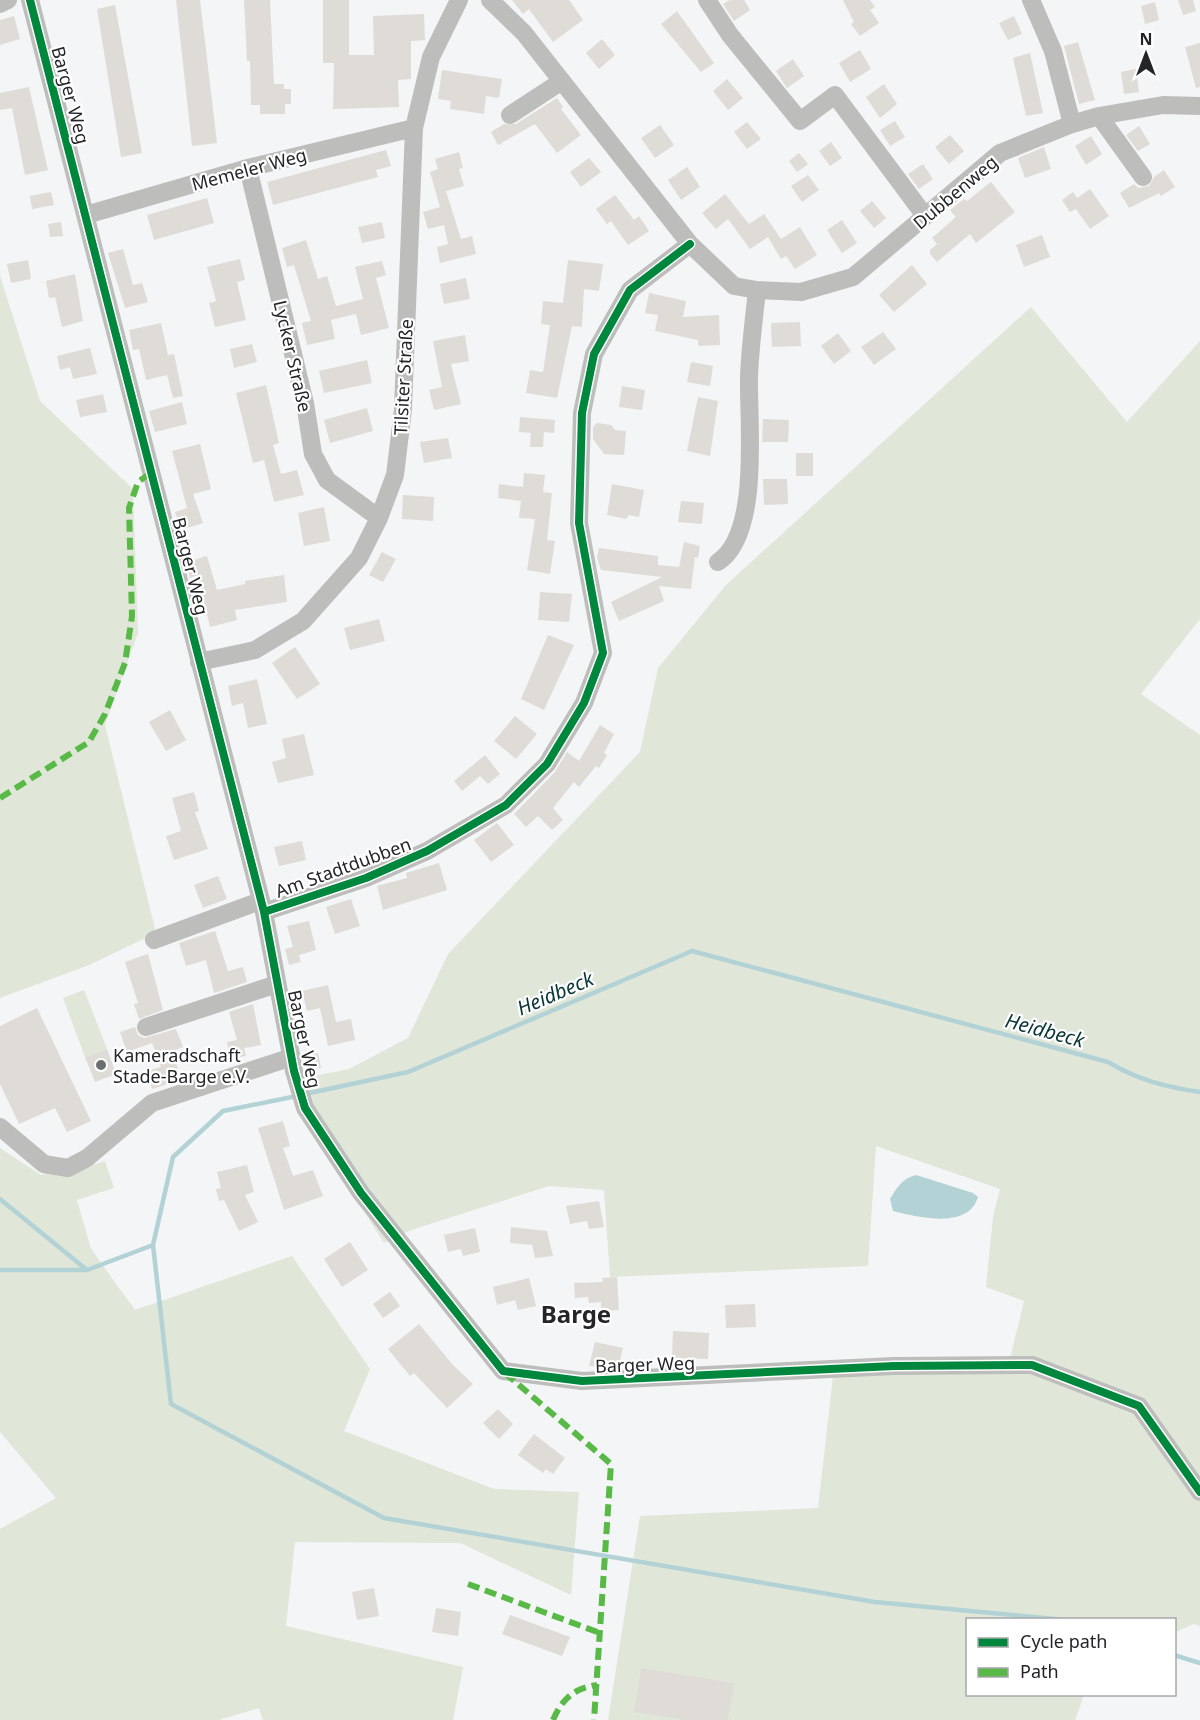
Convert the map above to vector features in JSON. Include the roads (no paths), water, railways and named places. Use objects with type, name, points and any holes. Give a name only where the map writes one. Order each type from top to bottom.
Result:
[{"type":"street","points":[[0,4],[8,0]]},
{"type":"street","name":"Barger Weg","points":[[30,0],[262,906],[293,1064],[305,1108],[361,1192],[503,1371],[582,1381],[894,1366],[1032,1365],[1139,1406],[1200,1491]]},
{"type":"street","name":"Tilsiter Straße","points":[[199,662],[255,650],[303,621],[359,558],[379,518],[395,475],[403,409],[414,128],[431,57],[459,0]]},
{"type":"street","name":"Dubbenweg","points":[[490,0],[524,33],[690,244],[734,285],[757,290],[801,292],[853,277],[1000,153],[1072,124],[1099,116],[1163,105],[1200,106]]},
{"type":"street","points":[[707,0],[730,35],[800,121],[835,95],[925,216]]},
{"type":"street","points":[[1031,0],[1053,51],[1072,124]]},
{"type":"street","points":[[510,114],[562,81]]},
{"type":"street","points":[[1099,116],[1143,177]]},
{"type":"street","name":"Memeler Weg","points":[[86,214],[248,168],[414,128]]},
{"type":"street","name":"Lycker Straße","points":[[248,168],[305,403],[313,454],[327,480],[379,518]]},
{"type":"street","name":"Am Stadtdubben","points":[[154,940],[262,906],[366,878],[427,851],[506,806],[547,764],[584,703],[603,653],[579,523],[582,413],[594,354],[630,290],[690,244]]},
{"type":"street","points":[[718,562],[725,557],[739,534],[748,489],[749,375],[757,290]]},
{"type":"street","points":[[146,1027],[277,984]]},
{"type":"street","points":[[0,1127],[44,1164],[68,1168],[87,1158],[152,1103],[293,1064]]},
{"type":"water","points":[[916,1175],[973,1193],[978,1197],[973,1207],[953,1218],[928,1218],[893,1211],[890,1199],[904,1181]]},
{"type":"waterway","name":"Heidbeck","points":[[305,1094],[408,1072],[692,951],[1108,1062],[1130,1074],[1152,1082],[1200,1092]]},
{"type":"waterway","name":"Heidbeck","points":[[0,1270],[87,1270],[153,1245],[173,1157],[223,1111],[297,1096]]},
{"type":"waterway","points":[[0,1199],[87,1270]]},
{"type":"waterway","points":[[153,1245],[171,1404],[384,1518],[875,1602],[1044,1618]]},
{"type":"waterway","points":[[1176,1656],[1200,1663]]},
{"type":"place","name":"Kameradschaft Stade-Barge e.V.","points":[[101,1065]]},
{"type":"district","name":"Barge","points":[[576,1313]]}]
